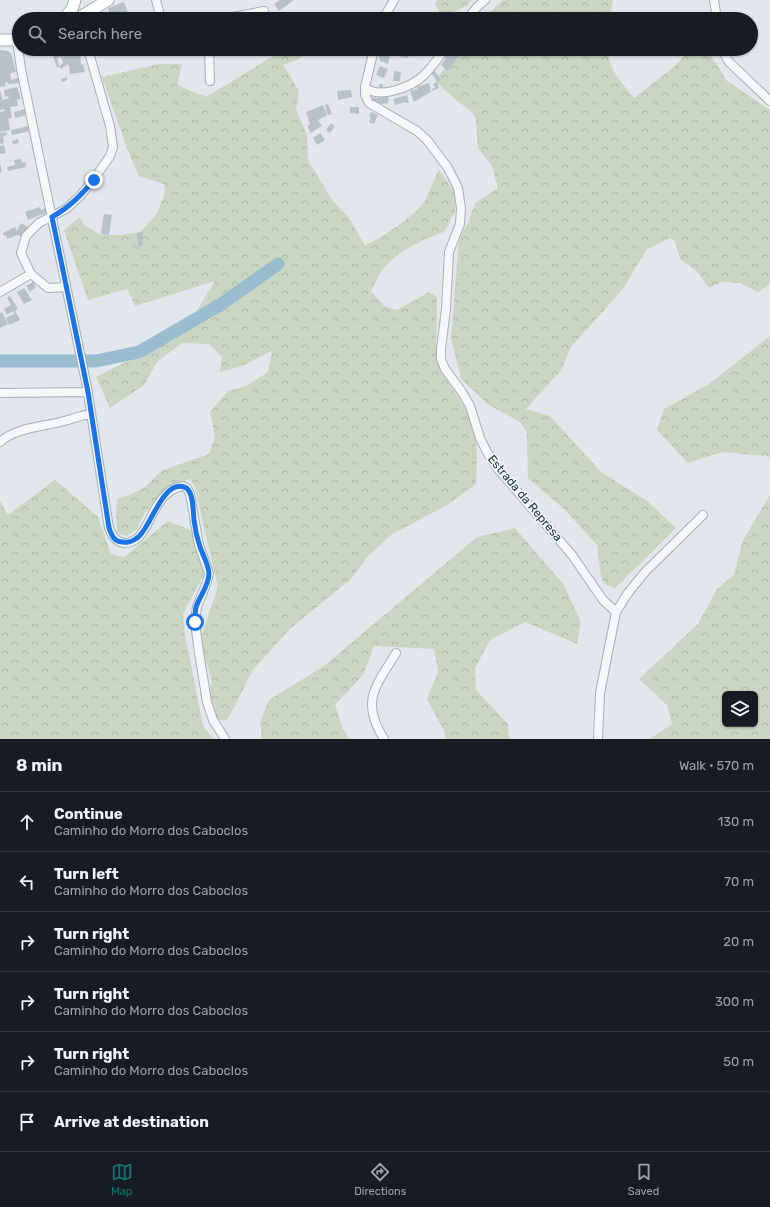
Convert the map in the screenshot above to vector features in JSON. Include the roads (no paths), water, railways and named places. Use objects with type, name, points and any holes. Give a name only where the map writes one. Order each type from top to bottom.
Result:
[{"type":"street","points":[[77,12],[80,0]]},
{"type":"street","points":[[77,12],[108,0]]},
{"type":"street","points":[[156,0],[159,12]]},
{"type":"street","points":[[387,12],[394,0]]},
{"type":"street","points":[[473,12],[485,0]]},
{"type":"street","points":[[714,0],[716,12]]},
{"type":"street","points":[[259,12],[264,11]]},
{"type":"street","points":[[0,40],[12,40]]},
{"type":"street","points":[[20,56],[21,69],[87,389],[107,523],[112,537],[117,541],[124,543],[138,538],[143,532],[156,507],[172,489],[183,486],[187,488],[190,494],[199,545],[209,573],[208,582],[196,607],[195,622],[198,646],[207,702],[213,720],[224,739]]},
{"type":"street","points":[[66,287],[48,288],[31,274],[21,253],[26,236],[39,223],[66,209],[80,196],[94,180],[110,156],[113,147],[110,126],[90,56]]},
{"type":"street","points":[[209,56],[210,81]]},
{"type":"street","points":[[372,56],[365,87],[368,90],[382,92],[392,91],[412,84],[423,76],[439,56]]},
{"type":"street","points":[[726,56],[729,62],[770,100]]},
{"type":"street","name":"Estrada da Represa","points":[[365,87],[366,100],[369,103],[417,131],[427,140],[448,168],[458,188],[461,208],[460,224],[449,252],[446,310],[441,349],[441,359],[445,369],[462,392],[470,406],[480,438],[498,469],[572,555],[604,600],[616,612]]},
{"type":"street","points":[[0,292],[31,274]]},
{"type":"street","points":[[0,393],[87,389]]},
{"type":"street","points":[[0,442],[27,429],[64,422],[83,415],[91,414]]},
{"type":"street","points":[[598,739],[600,693],[616,612],[628,593],[645,572],[703,515]]},
{"type":"street","points":[[384,739],[373,718],[372,698],[376,685],[396,653]]},
{"type":"waterway","points":[[0,361],[96,361],[139,352],[220,305],[278,264]]}]
